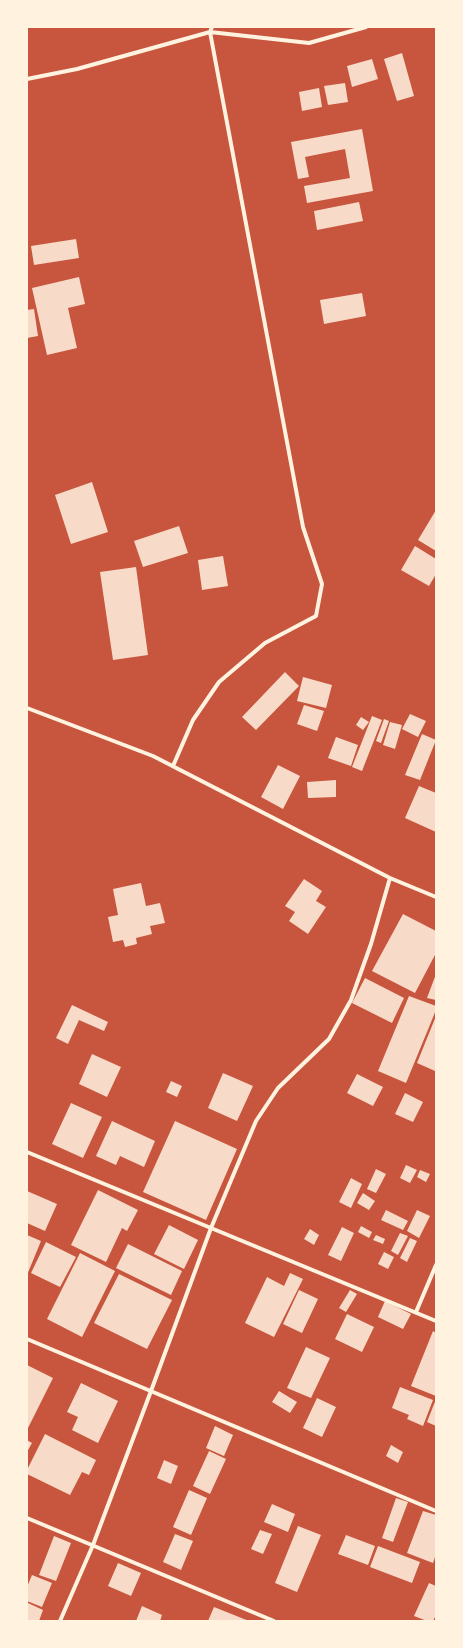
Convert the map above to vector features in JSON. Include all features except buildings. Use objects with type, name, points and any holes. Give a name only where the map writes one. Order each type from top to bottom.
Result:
[{"type":"street","points":[[173,766],[193,720],[219,682],[265,643],[316,616],[322,584],[303,527],[210,32],[212,27]]},
{"type":"street","points":[[27,79],[77,68],[210,32],[309,43],[366,27]]},
{"type":"street","points":[[27,708],[153,756],[390,878],[436,897]]},
{"type":"street","points":[[60,1621],[93,1545],[152,1391],[211,1228],[256,1121],[278,1088],[329,1039],[350,1000],[371,944],[390,878]]},
{"type":"street","points":[[27,1152],[436,1320]]},
{"type":"street","points":[[416,1312],[436,1265]]},
{"type":"street","points":[[27,1338],[436,1511]]},
{"type":"street","points":[[27,1518],[274,1621]]}]
